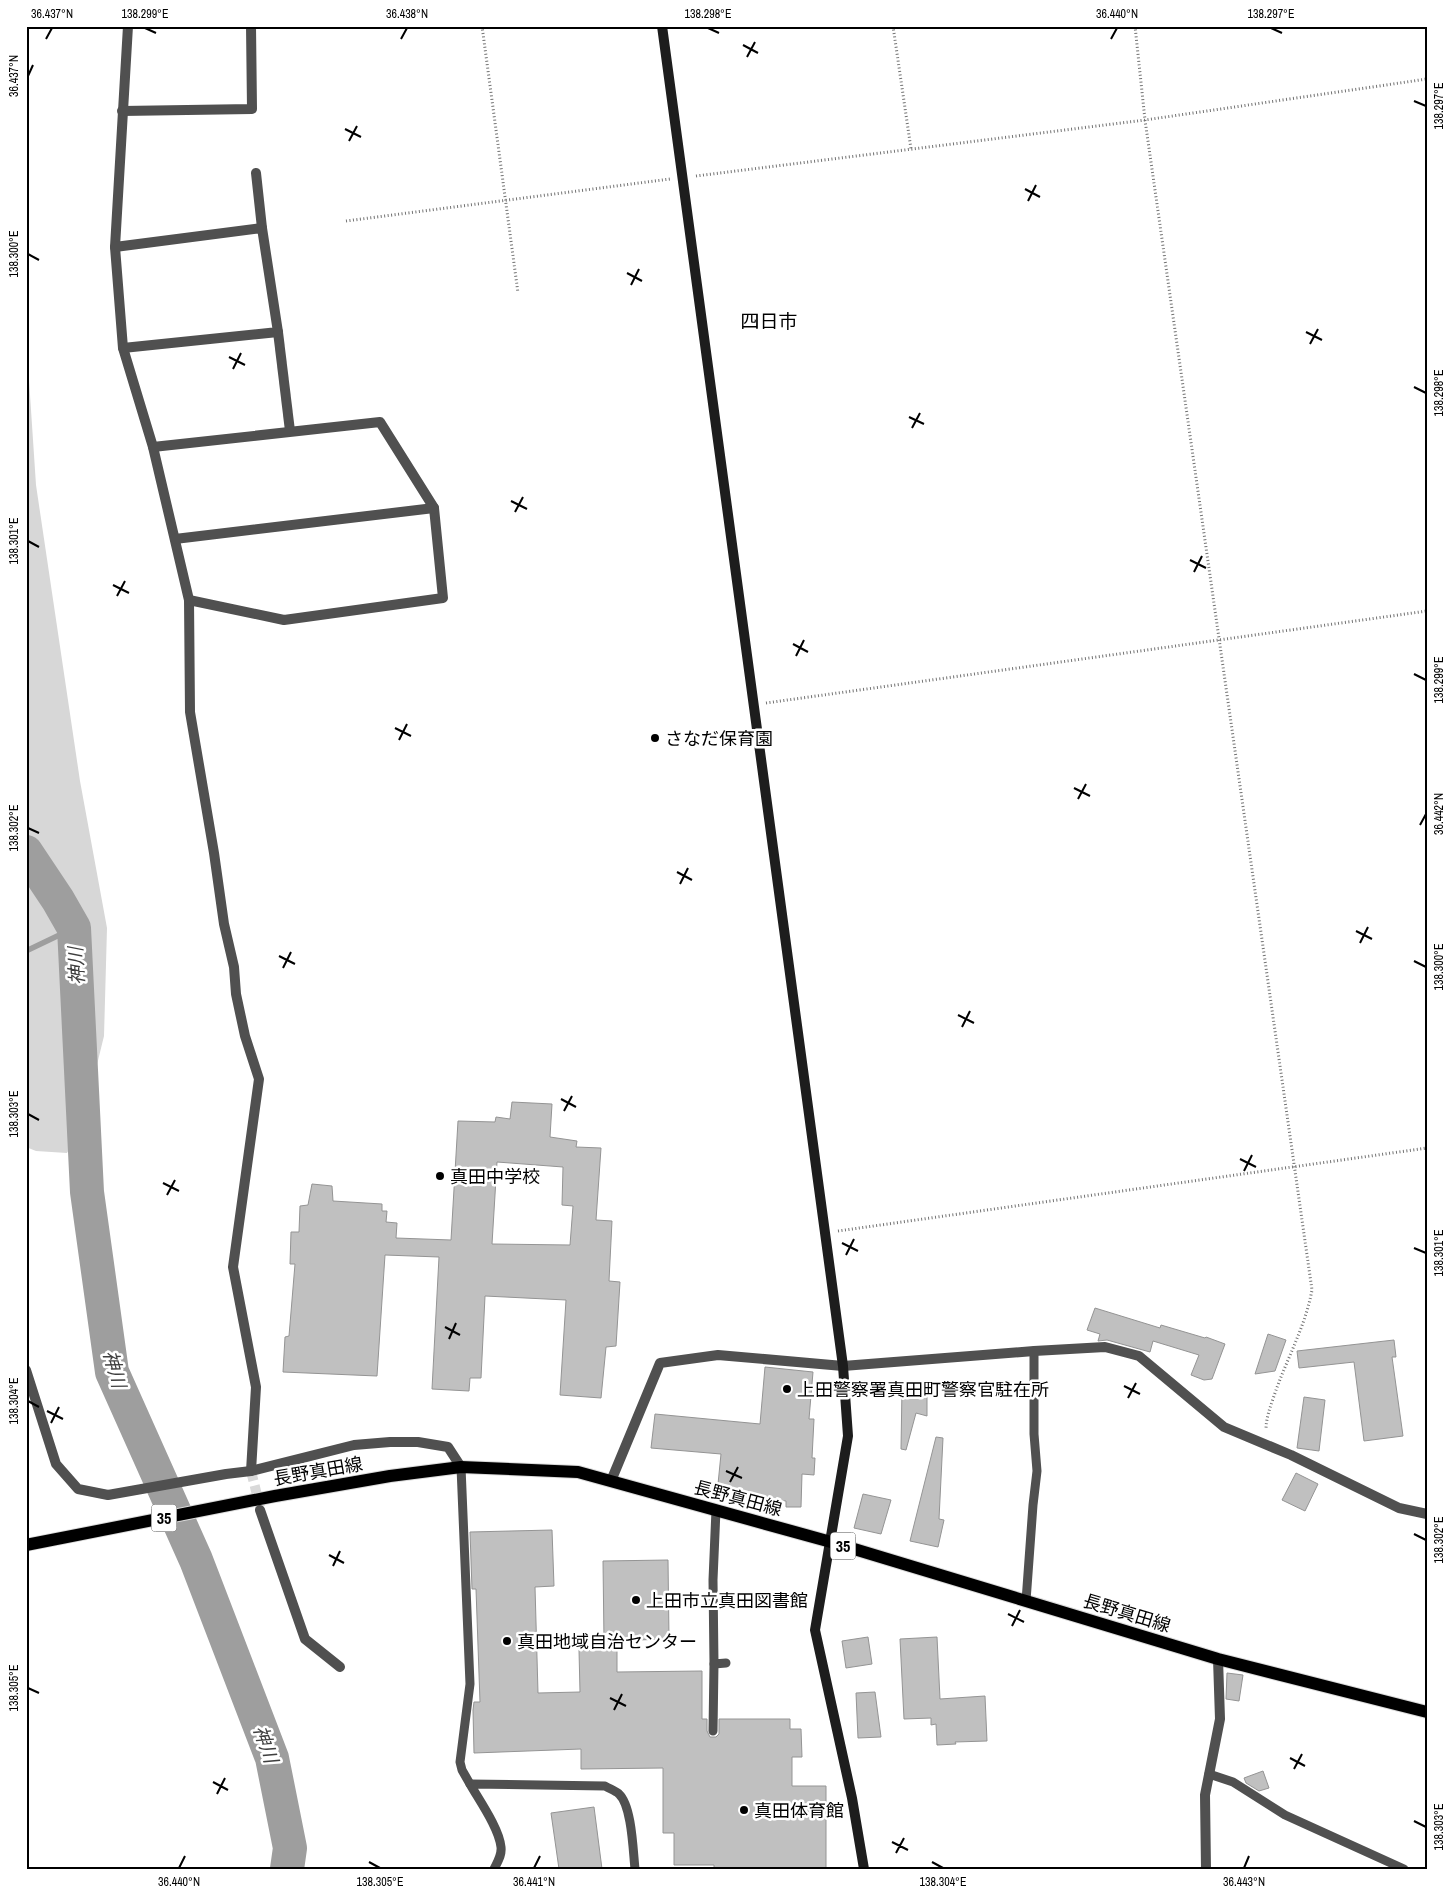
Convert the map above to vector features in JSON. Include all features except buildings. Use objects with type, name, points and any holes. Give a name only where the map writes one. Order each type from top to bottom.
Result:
[{"type":"main road","name":"長野真田線","points":[[26,1545],[78,1533],[390,1476],[461,1467],[578,1472],[831,1542],[1218,1659],[1427,1712]]},
{"type":"street","points":[[128,26],[115,247],[123,348],[153,446],[189,600],[190,712],[224,924],[234,967],[236,994],[245,1036],[259,1079],[233,1267],[256,1387],[251,1471]]},
{"type":"street","points":[[122,111],[252,109],[251,26]]},
{"type":"street","points":[[662,26],[684,177],[843,1366],[848,1436],[815,1630],[852,1798],[864,1869]]},
{"type":"street","points":[[256,173],[290,431]]},
{"type":"street","points":[[115,247],[262,228]]},
{"type":"street","points":[[123,348],[278,332]]},
{"type":"street","points":[[153,446],[380,422],[434,508],[443,598],[284,620],[189,600]]},
{"type":"street","points":[[175,539],[434,508]]},
{"type":"street","points":[[612,1481],[660,1363],[718,1355],[843,1366],[1104,1347],[1139,1356],[1224,1427],[1265,1444],[1399,1508],[1427,1514]]},
{"type":"street","points":[[26,1370],[56,1464],[78,1489],[108,1495],[251,1471],[354,1445],[390,1442],[418,1442],[448,1447],[461,1467]]},
{"type":"street","points":[[260,1510],[305,1639],[340,1667]]},
{"type":"street","points":[[1206,1869],[1205,1795],[1220,1719],[1218,1659]]},
{"type":"lane","points":[[1026,1601],[1037,1471],[1034,1434],[1034,1351]]},
{"type":"lane","points":[[461,1467],[470,1684],[460,1762],[462,1770],[497,1833],[501,1846],[500,1858],[494,1869]]},
{"type":"lane","points":[[713,1731],[713,1580],[716,1510]]},
{"type":"lane","points":[[714,1664],[726,1663]]},
{"type":"lane","points":[[1209,1774],[1233,1782],[1285,1815],[1404,1869]]},
{"type":"lane","points":[[470,1784],[605,1786],[613,1790],[619,1794],[627,1807],[635,1869]]},
{"type":"path","points":[[482,26],[518,293]]},
{"type":"path","points":[[893,26],[911,149]]},
{"type":"path","points":[[1136,26],[1145,120],[1312,1290],[1307,1315],[1280,1377],[1266,1421],[1265,1444]]},
{"type":"path","points":[[346,221],[1145,120],[1427,79]]},
{"type":"path","points":[[755,704],[1427,611]]},
{"type":"path","points":[[825,1233],[1427,1148]]},
{"type":"shaded area","points":[[26,335],[36,485],[80,781],[107,928],[104,1036],[81,1130],[67,1153],[36,1151],[26,1147]]},
{"type":"waterway","name":"神川","points":[[26,852],[74,928],[87,1192],[112,1372],[196,1560],[272,1758],[290,1848],[287,1869]]},
{"type":"waterway","points":[[26,951],[74,928]]},
{"type":"tunnel","points":[[251,1471],[260,1507]]},
{"type":"place","name":"さなだ保育園","points":[[655,738]]},
{"type":"place","name":"真田中学校","points":[[440,1176]]},
{"type":"place","name":"上田警察署真田町警察官駐在所","points":[[787,1389]]},
{"type":"place","name":"上田市立真田図書館","points":[[636,1600]]},
{"type":"place","name":"真田地域自治センター","points":[[507,1641]]},
{"type":"place","name":"真田体育館","points":[[744,1810]]},
{"type":"district","name":"四日市","points":[[769,321]]}]
